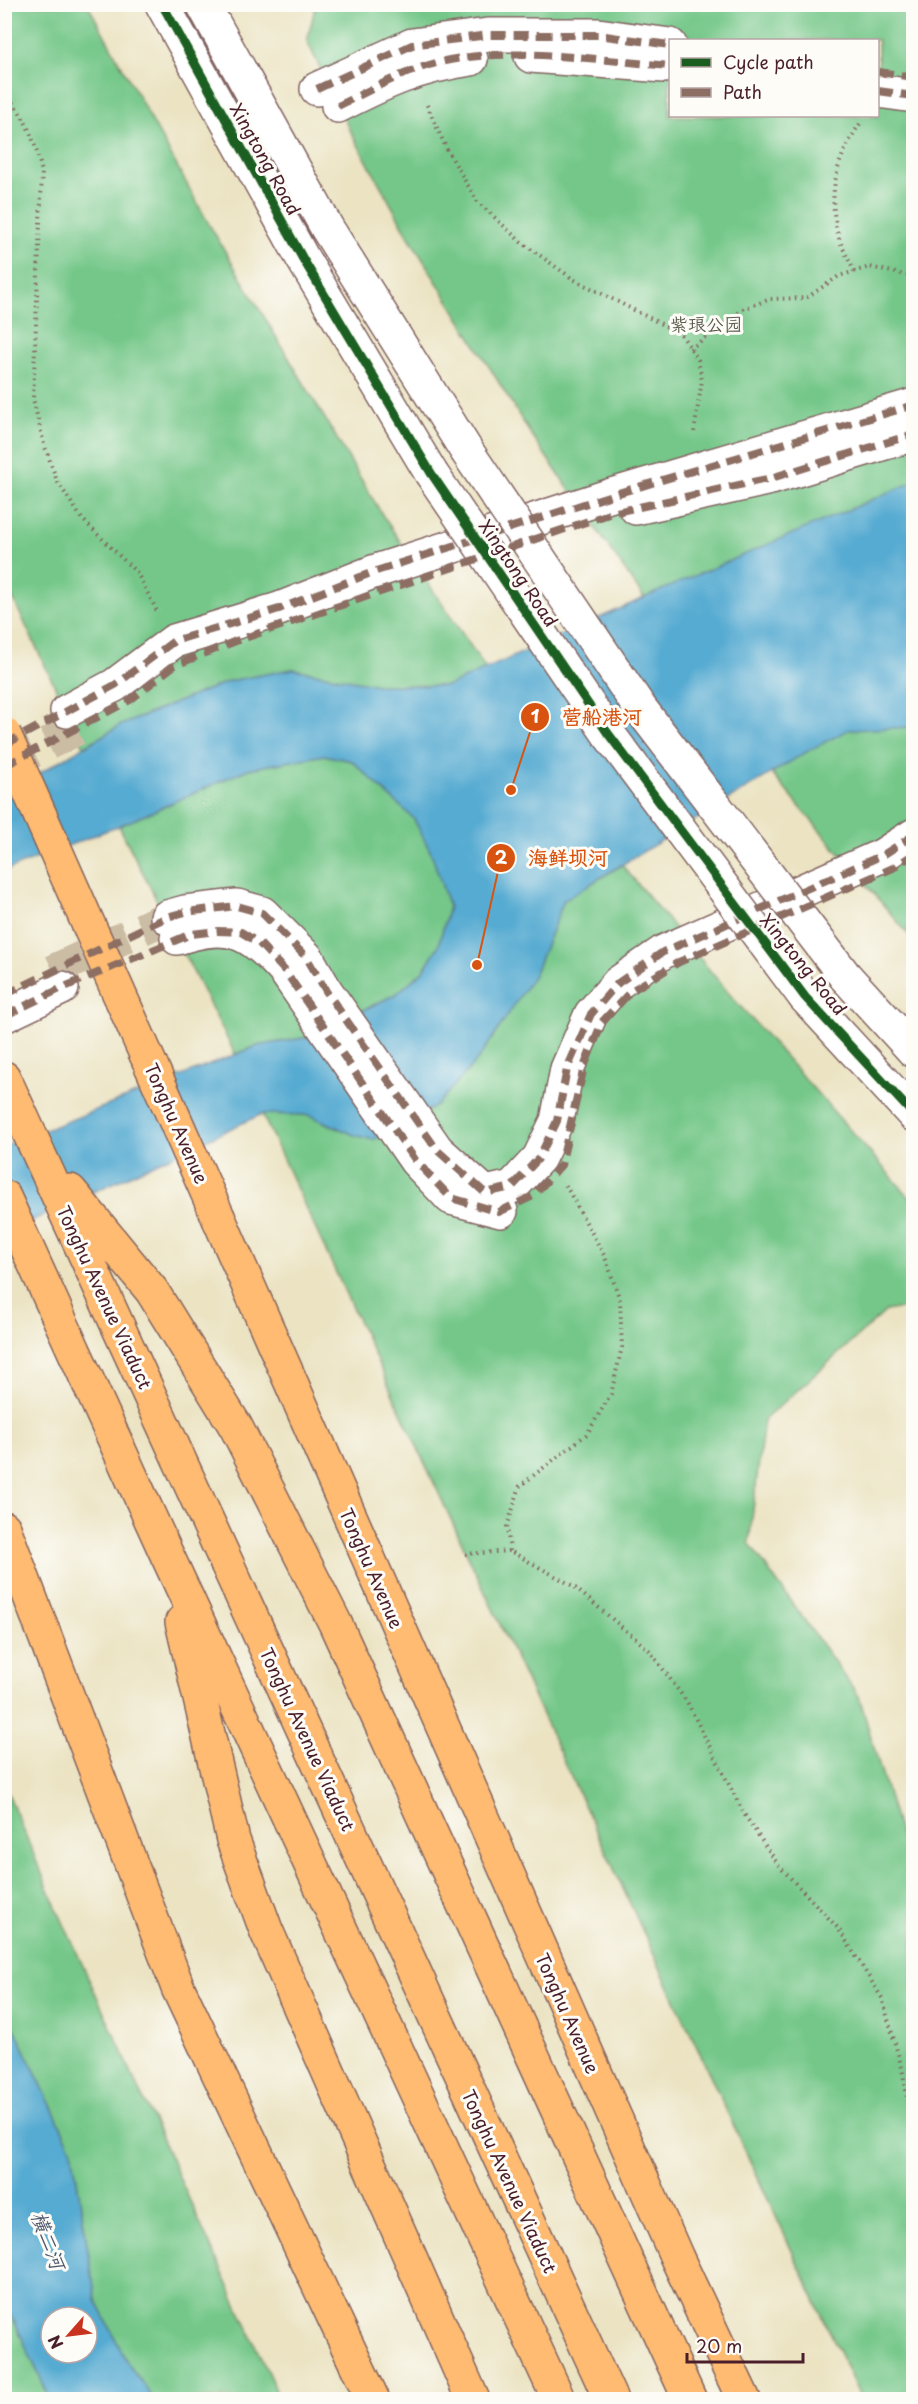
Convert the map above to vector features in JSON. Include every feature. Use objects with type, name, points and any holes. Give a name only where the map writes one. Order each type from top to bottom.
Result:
[{"type":"main road","name":"Tonghu Avenue","points":[[4,734],[677,2258],[744,2400]]},
{"type":"main road","name":"Tonghu Avenue Viaduct","points":[[4,1078],[611,2400]]},
{"type":"main road","points":[[40,1154],[152,1291],[236,1428],[335,1623],[690,2400]]},
{"type":"main road","points":[[4,1197],[167,1556],[559,2400]]},
{"type":"main road","points":[[4,1528],[178,1988],[374,2400]]},
{"type":"main road","points":[[167,1556],[233,1840],[245,1874],[266,1930],[473,2400]]},
{"type":"street","name":"Xingtong Road","points":[[162,4],[303,259],[431,473],[607,732],[805,997],[914,1115]]},
{"type":"street","name":"Xingtong Road","points":[[203,4],[327,228],[466,450],[640,708],[844,976],[914,1051]]},
{"type":"street","points":[[669,45],[598,36],[488,35],[412,45],[327,98],[432,64],[495,55],[669,66]]},
{"type":"street","points":[[879,72],[914,77]]},
{"type":"street","points":[[879,91],[914,96]]},
{"type":"street","points":[[914,405],[690,471],[373,572],[279,609],[174,641],[72,720],[130,699],[173,666],[236,641],[612,513],[771,478],[914,434]]},
{"type":"street","points":[[426,1155],[485,1193],[512,1187],[539,1158],[557,1121],[567,1069],[591,1014],[618,983],[663,952],[883,855],[914,835]]},
{"type":"street","points":[[172,928],[214,907],[237,906],[262,913],[307,958],[315,996],[426,1155],[450,1198],[499,1212],[533,1196],[561,1165],[584,1067],[602,1022],[631,991],[679,962],[893,868],[914,854]]},
{"type":"street","points":[[4,995],[58,980],[4,1016]]},
{"type":"path","points":[[416,70],[425,102],[446,148],[477,201],[521,242],[573,279],[681,334],[698,360],[702,380],[690,471]]},
{"type":"path","points":[[4,94],[15,104],[35,139],[42,172],[33,399],[44,444],[57,481],[82,519],[137,573],[174,641]]},
{"type":"path","points":[[854,272],[841,243],[834,216],[835,181],[845,144],[865,117]]},
{"type":"path","points":[[690,349],[743,309],[770,300],[806,298],[839,276],[870,267],[914,277]]},
{"type":"path","points":[[510,1551],[507,1527],[520,1486],[587,1434],[611,1394],[622,1347],[620,1300],[604,1257],[555,1170]]},
{"type":"path","points":[[465,1554],[510,1551],[573,1586],[649,1650],[687,1702],[744,1814],[779,1866],[838,1928],[882,1998],[902,2068],[914,2137]]},
{"type":"green space","name":"紫琅公园","points":[[316,4],[879,4],[913,15],[913,940],[772,774],[644,598],[530,433],[409,237],[347,125],[307,41]]},
{"type":"green space","points":[[5,5],[88,5],[210,226],[383,516],[486,669],[448,686],[378,685],[293,669],[229,681],[119,726],[84,747],[5,582]]},
{"type":"green space","points":[[324,755],[352,761],[414,819],[432,855],[449,907],[438,947],[423,971],[396,994],[309,1037],[257,1046],[235,1054],[119,826],[248,769]]},
{"type":"green space","points":[[622,865],[732,997],[913,1201],[913,1306],[886,1311],[764,1420],[749,1543],[859,1696],[913,1881],[913,2399],[861,2399],[262,1114],[309,1115],[339,1129],[534,975],[564,900]]},
{"type":"green space","points":[[4,1784],[53,1900],[280,2399],[154,2399],[128,2364],[96,2300],[72,2150],[5,2008]]},
{"type":"green space","points":[[5,2301],[50,2399],[5,2399]]},
{"type":"water","points":[[913,482],[913,727],[848,730],[808,751],[564,900],[534,975],[480,1057],[436,1106],[373,1140],[354,1135],[309,1115],[262,1114],[5,1233],[5,1146],[257,1046],[309,1037],[396,994],[423,971],[438,947],[449,907],[432,855],[414,819],[352,761],[324,755],[248,769],[138,818],[5,871],[4,794],[119,726],[229,681],[293,669],[378,685],[448,686],[664,589]]},
{"type":"water","name":"横二河","points":[[5,2008],[72,2150],[98,2305],[39,2305],[39,2365],[99,2365],[99,2306],[128,2364],[154,2399],[50,2399],[5,2301]]},
{"type":"tunnel","points":[[4,766],[77,729]]},
{"type":"tunnel","points":[[53,971],[167,917]]},
{"type":"marked path","points":[[317,89],[412,45],[488,35],[598,35],[669,45]]},
{"type":"marked path","points":[[338,106],[429,65],[486,55],[549,55],[669,66]]},
{"type":"marked path","points":[[879,72],[914,77]]},
{"type":"marked path","points":[[879,91],[914,96]]},
{"type":"marked path","points":[[4,745],[115,685],[174,641],[279,609],[373,572],[615,494],[914,405]]},
{"type":"marked path","points":[[4,766],[130,700],[173,666],[236,641],[612,513],[771,478],[914,434]]},
{"type":"marked path","points":[[4,995],[167,917],[185,912],[237,906],[262,913],[307,958],[326,991],[437,1150],[485,1193],[512,1187],[539,1158],[557,1121],[567,1069],[591,1014],[618,983],[663,952],[883,855],[914,835]]},
{"type":"marked path","points":[[4,1016],[62,988],[191,934],[217,931],[241,932],[259,943],[285,971],[416,1161],[451,1198],[499,1212],[533,1196],[561,1165],[584,1067],[602,1022],[631,991],[679,962],[893,868],[914,854]]},
{"type":"marked path","points":[[4,2388],[10,2400]]},
{"type":"cycle path","points":[[162,4],[303,259],[431,473],[607,732],[805,997],[914,1115]]},
{"type":"place","name":"营船港河","points":[[511,790]]},
{"type":"place","name":"海鲜坝河","points":[[477,965]]}]
